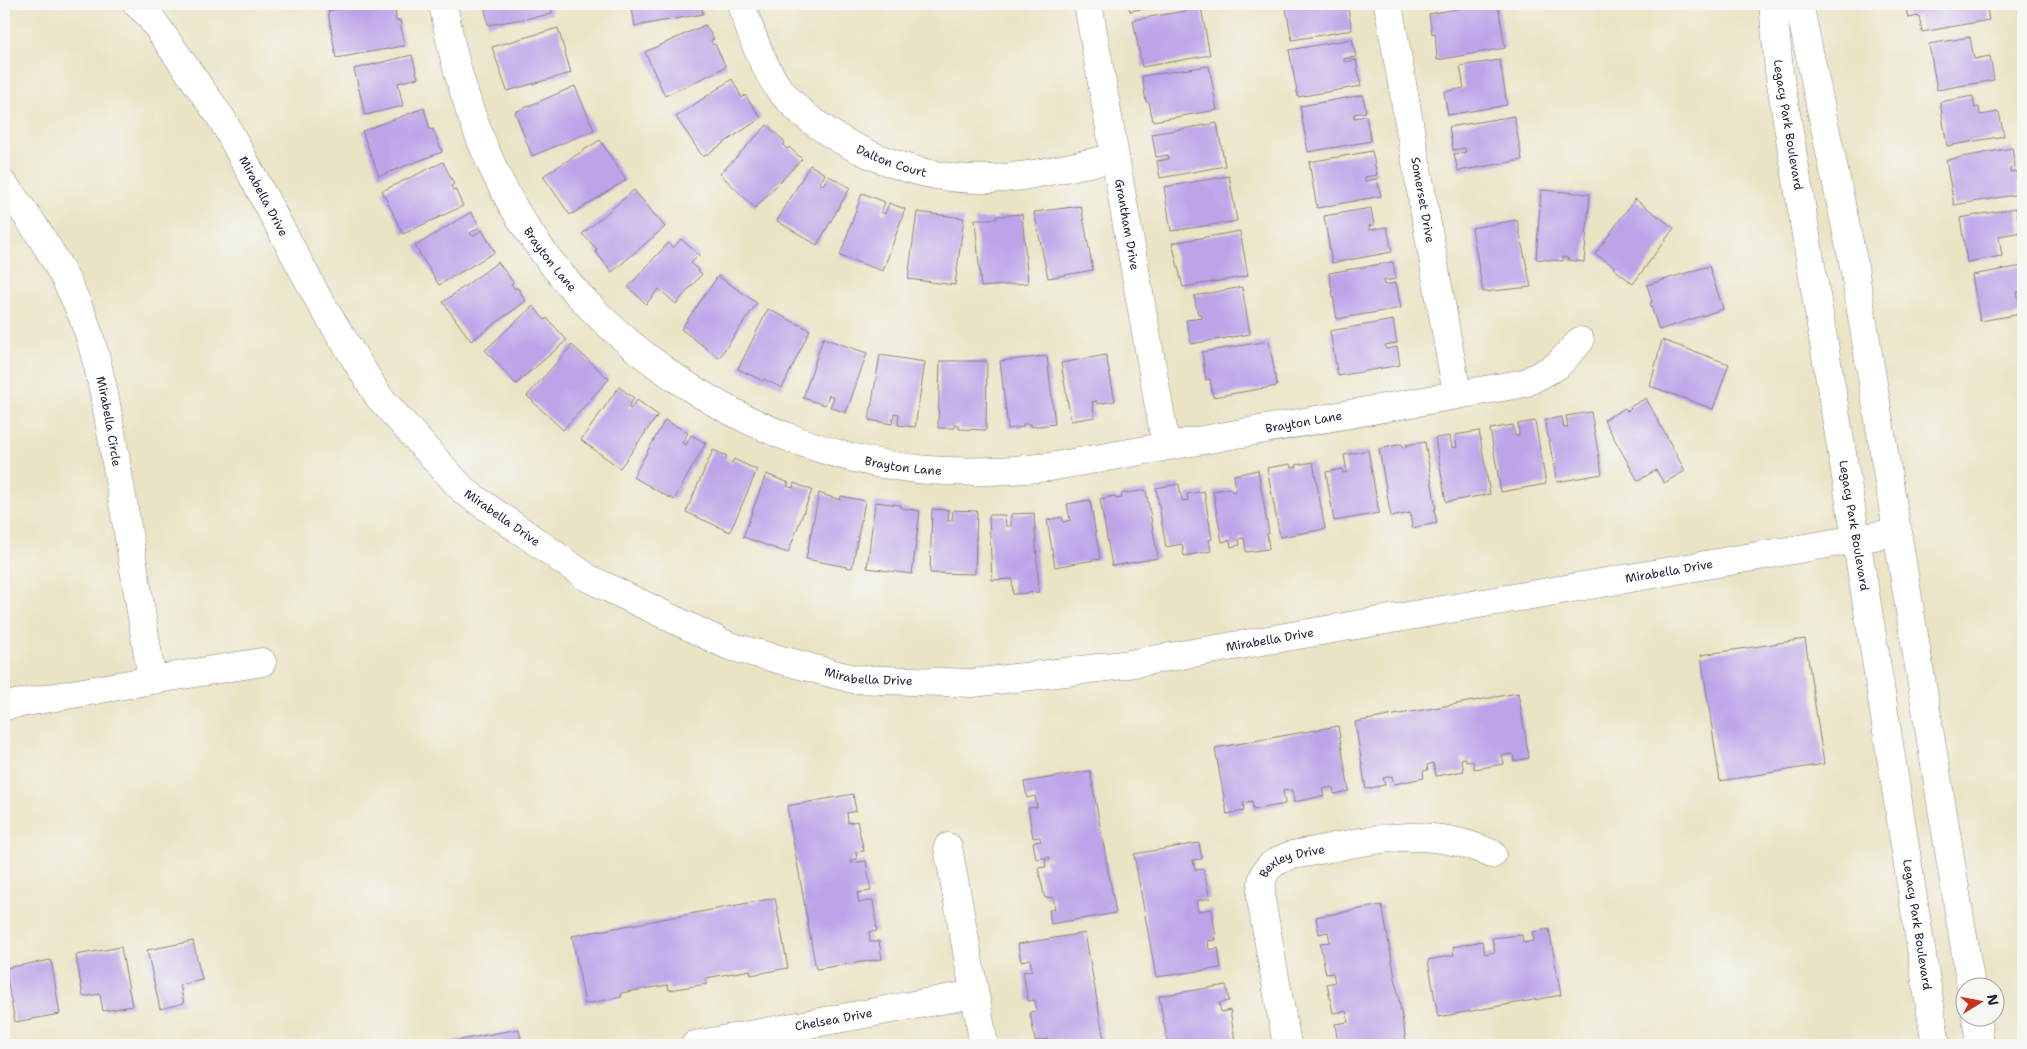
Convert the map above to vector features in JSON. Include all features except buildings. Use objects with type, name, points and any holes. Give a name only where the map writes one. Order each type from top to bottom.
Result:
[{"type":"street","name":"Mirabella Drive","points":[[137,4],[148,14],[222,119],[320,302],[379,397],[464,491],[588,578],[729,646],[853,679],[973,683],[1123,665],[1898,532]]},
{"type":"street","name":"Brayton Lane","points":[[443,4],[456,66],[476,128],[495,172],[532,236],[575,289],[621,336],[713,402],[748,421],[819,448],[890,465],[926,470],[1001,471],[1050,467],[1525,383],[1543,375],[1569,355],[1580,341]]},
{"type":"street","name":"Dalton Court","points":[[741,4],[754,42],[779,89],[812,121],[897,166],[932,174],[976,179],[1027,174],[1115,158]]},
{"type":"street","name":"Grantham Drive","points":[[1088,4],[1166,446]]},
{"type":"street","name":"Somerset Drive","points":[[1388,4],[1457,394]]},
{"type":"street","name":"Legacy Park Boulevard","points":[[1773,4],[1778,70],[1856,539],[1936,1045]]},
{"type":"street","points":[[1798,4],[1853,261],[1969,976]]},
{"type":"street","name":"Mirabella Circle","points":[[4,185],[30,221],[58,266],[82,315],[99,375],[114,445],[152,680]]},
{"type":"street","points":[[4,706],[262,662]]},
{"type":"street","name":"Bexley Drive","points":[[1288,1045],[1261,899],[1261,884],[1266,870],[1277,860],[1292,855],[1399,837],[1424,836],[1447,838],[1472,845],[1492,854]]},
{"type":"street","points":[[948,847],[984,1045]]},
{"type":"street","name":"Chelsea Drive","points":[[695,1045],[974,994]]},
{"type":"street","points":[[1977,1026],[1980,1045]]}]
